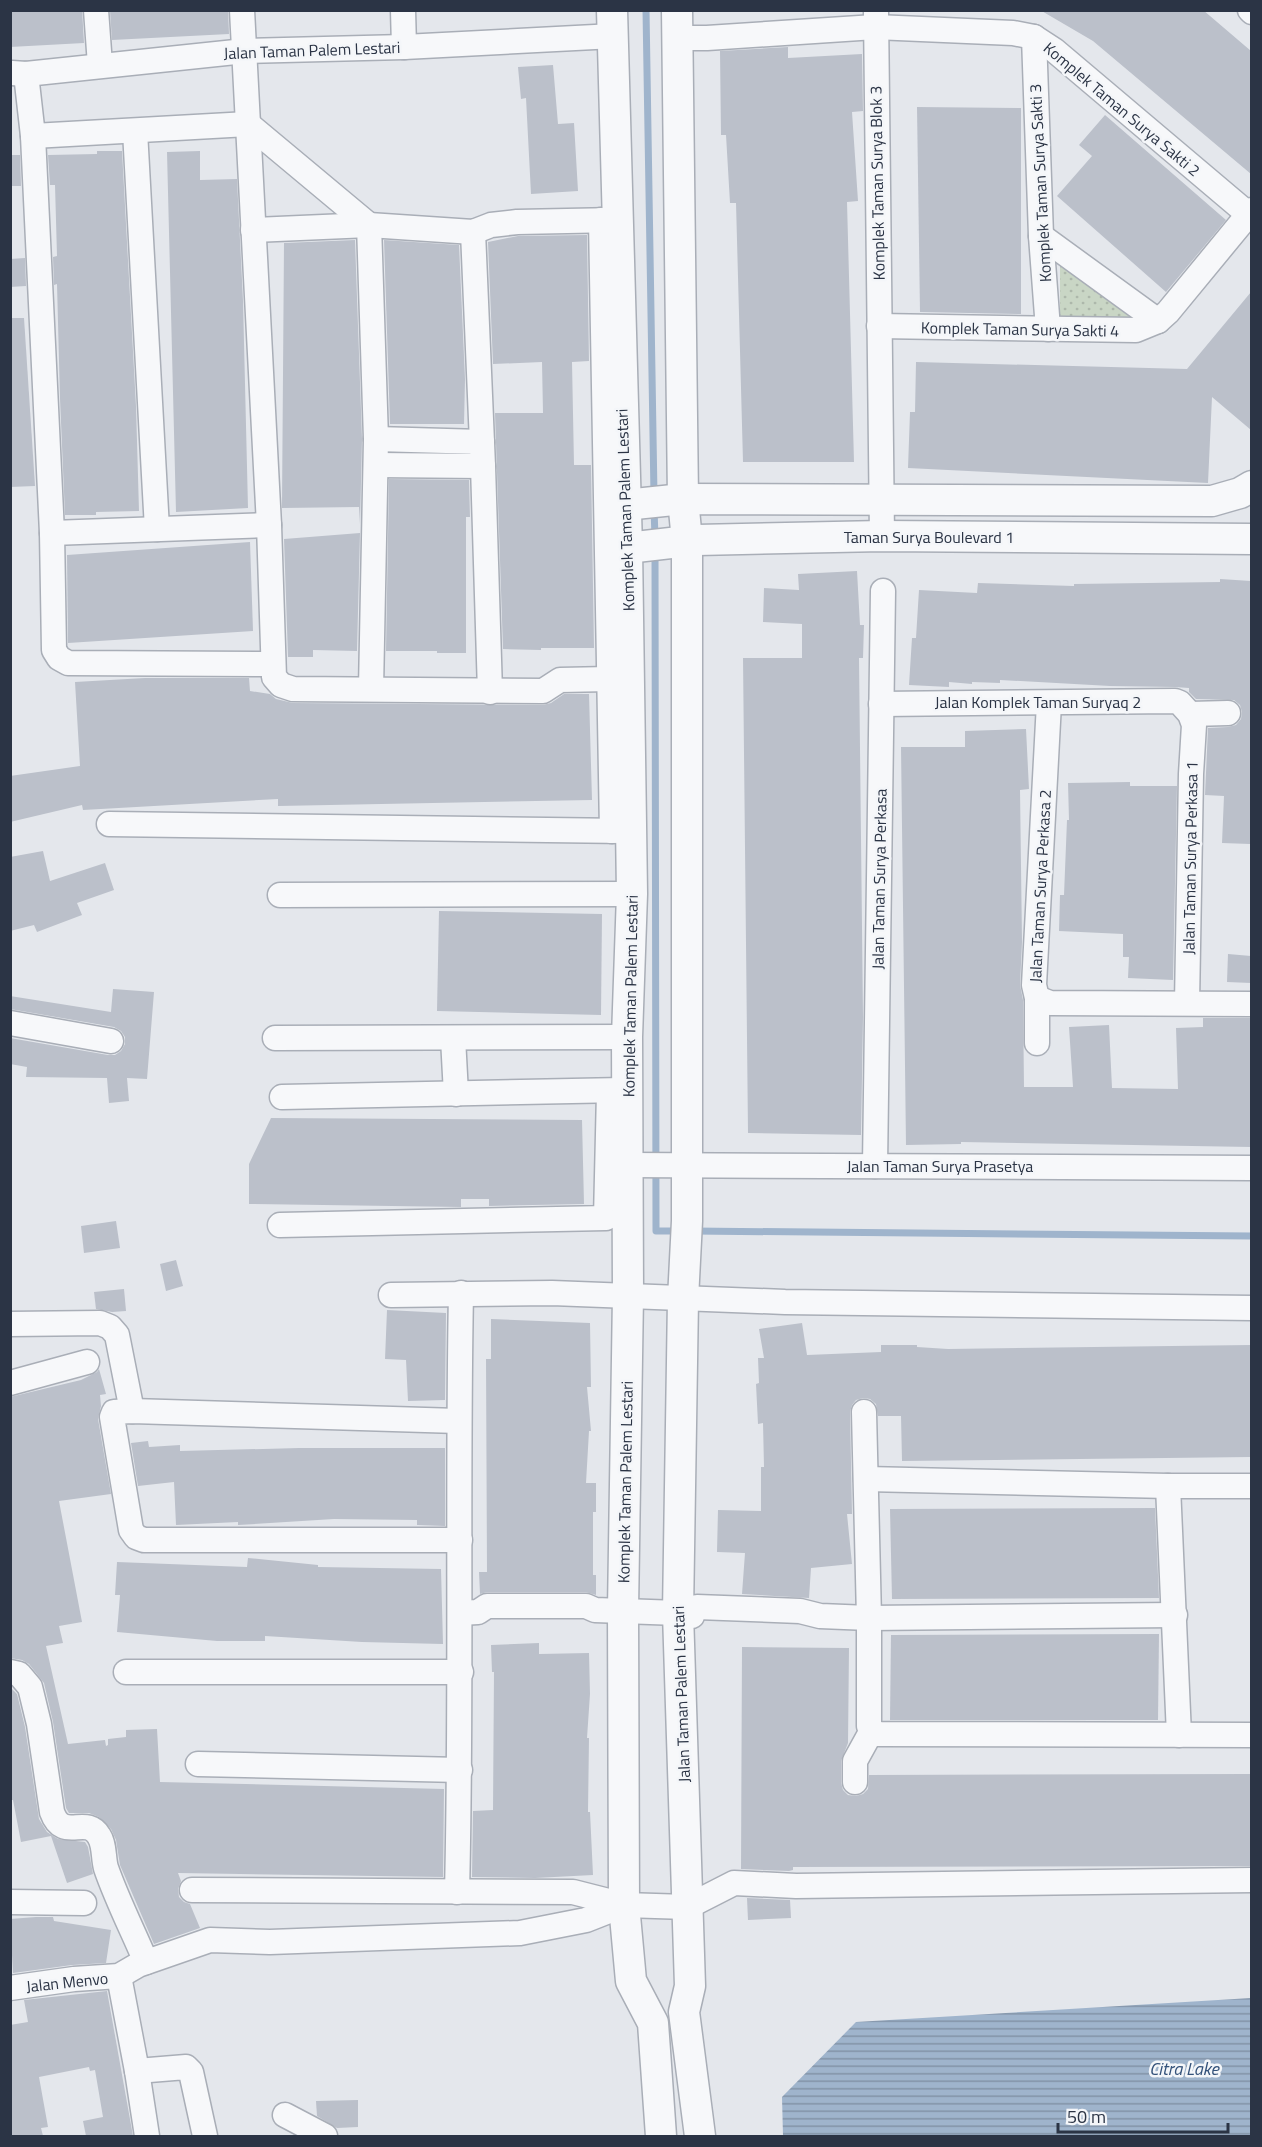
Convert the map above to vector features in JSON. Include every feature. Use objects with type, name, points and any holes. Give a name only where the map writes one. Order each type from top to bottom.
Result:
[{"type":"street","points":[[96,10],[100,66]]},
{"type":"street","points":[[242,10],[269,525],[274,677],[281,685],[293,689],[490,692],[543,691],[560,680],[609,679]]},
{"type":"street","points":[[403,10],[404,47]]},
{"type":"street","points":[[679,1166],[679,542],[676,499],[678,24],[707,38],[876,19]]},
{"type":"street","name":"Komplek Taman Surya Sakti 2","points":[[876,19],[1034,37],[1053,50],[1250,212]]},
{"type":"street","name":"Komplek Taman Surya Blok 3","points":[[876,19],[882,536]]},
{"type":"street","name":"Jalan Taman Palem Lestari","points":[[18,73],[245,51],[404,47],[613,23]]},
{"type":"street","name":"Komplek Taman Palem Lestari","points":[[613,23],[609,220],[630,504],[625,548],[621,831],[632,894],[627,1037],[619,1091],[636,1164],[609,1610],[624,1905],[631,1981],[652,2023],[662,2136]]},
{"type":"street","name":"Komplek Taman Surya Sakti 3","points":[[1034,37],[1041,236],[1048,329]]},
{"type":"street","points":[[18,73],[33,136],[52,533],[54,650],[59,658],[68,663],[273,664]]},
{"type":"street","points":[[33,136],[248,124],[369,225],[376,439],[371,689]]},
{"type":"street","points":[[135,131],[157,529]]},
{"type":"street","name":"Komplek Taman Surya Sakti 4","points":[[879,326],[1136,330],[1158,321],[1168,312],[1250,212]]},
{"type":"street","points":[[109,824],[621,831],[609,679],[625,548],[609,220],[516,222],[491,225],[473,232],[369,225],[253,230]]},
{"type":"street","points":[[473,232],[490,692]]},
{"type":"street","points":[[1041,236],[1158,321]]},
{"type":"street","points":[[376,439],[483,454]]},
{"type":"street","points":[[376,465],[483,454]]},
{"type":"street","points":[[630,504],[676,499],[1212,501],[1240,493],[1251,486]]},
{"type":"street","points":[[52,533],[269,525]]},
{"type":"street","name":"Taman Surya Boulevard 1","points":[[625,548],[679,542],[882,536],[1251,539]]},
{"type":"street","name":"Jalan Taman Surya Perkasa","points":[[875,1166],[883,591]]},
{"type":"street","name":"Jalan Komplek Taman Suryaq 2","points":[[881,704],[1176,701],[1190,714]]},
{"type":"street","name":"Jalan Taman Surya Perkasa 2","points":[[1049,703],[1034,985],[1037,998],[1050,1003],[1251,1004]]},
{"type":"street","points":[[1190,714],[1228,713]]},
{"type":"street","name":"Jalan Taman Surya Perkasa 1","points":[[1187,1003],[1194,725],[1190,714]]},
{"type":"street","points":[[280,895],[632,894]]},
{"type":"street","points":[[1037,998],[1037,1043]]},
{"type":"street","points":[[10,1023],[111,1041]]},
{"type":"street","points":[[275,1038],[627,1037]]},
{"type":"street","points":[[453,1038],[456,1094]]},
{"type":"street","points":[[280,1225],[606,1218],[619,1091],[282,1097]]},
{"type":"street","name":"Jalan Taman Surya Prasetya","points":[[636,1164],[1251,1168]]},
{"type":"street","name":"Jalan Taman Palem Lestari","points":[[679,1166],[687,1235],[683,1299],[678,1613],[690,1986],[684,2012],[700,2136]]},
{"type":"street","points":[[457,1892],[461,1672],[469,1612],[460,1540],[458,1421],[461,1293]]},
{"type":"street","points":[[391,1295],[461,1293],[628,1295],[683,1299],[1251,1308]]},
{"type":"street","points":[[10,1324],[100,1323],[110,1327],[117,1335],[132,1411]]},
{"type":"street","points":[[10,1383],[87,1362]]},
{"type":"street","points":[[458,1421],[132,1411],[114,1412],[112,1417],[131,1530],[136,1537],[144,1540],[460,1540]]},
{"type":"street","points":[[855,1782],[855,1761],[871,1732],[869,1726],[864,1412]]},
{"type":"street","points":[[866,1479],[1251,1486]]},
{"type":"street","points":[[1168,1486],[1179,1735]]},
{"type":"street","points":[[469,1612],[485,1616],[585,1618],[609,1610],[786,1622],[799,1622],[820,1616],[869,1618],[1175,1615]]},
{"type":"street","points":[[10,1672],[19,1674],[30,1687],[39,1724],[55,1822],[64,1828],[90,1828],[98,1834],[101,1839],[105,1866],[147,1962]]},
{"type":"street","points":[[126,1672],[461,1672]]},
{"type":"street","points":[[871,1732],[879,1734],[1251,1735]]},
{"type":"street","points":[[198,1764],[460,1770]]},
{"type":"street","points":[[192,1890],[573,1892],[624,1905],[687,1907],[734,1883],[796,1886],[1251,1880]]},
{"type":"street","points":[[10,1902],[84,1903]]},
{"type":"street","points":[[119,1976],[147,1962],[210,1940],[270,1942],[520,1933],[586,1920],[624,1905]]},
{"type":"street","name":"Jalan Menvo","points":[[10,1988],[74,1979],[119,1976],[147,2136]]},
{"type":"street","points":[[137,2072],[186,2067],[191,2072],[205,2136]]},
{"type":"street","points":[[285,2115],[325,2136]]},
{"type":"green space","points":[[1060,256],[1141,316],[1124,322],[1060,319]]},
{"type":"water","name":"Citra Lake","points":[[1251,1998],[1251,2136],[783,2136],[782,2097],[856,2022]]},
{"type":"building","points":[[10,10],[82,10],[84,43],[10,47]]},
{"type":"building","points":[[110,10],[228,10],[229,34],[112,40]]},
{"type":"building","points":[[1040,10],[1203,10],[1251,51],[1251,174],[1093,41]]},
{"type":"building","points":[[788,47],[788,58],[862,54],[863,111],[852,112],[858,201],[847,202],[854,462],[743,462],[736,203],[730,203],[726,135],[721,135],[720,51]]},
{"type":"building","points":[[553,65],[558,124],[574,123],[578,191],[531,194],[526,98],[521,99],[518,67]]},
{"type":"building","points":[[917,107],[1021,108],[1021,314],[920,312]]},
{"type":"building","points":[[1105,115],[1226,220],[1166,292],[1057,196],[1092,156],[1079,145]]},
{"type":"building","points":[[97,151],[122,151],[136,406],[139,511],[65,515],[57,284],[54,285],[53,257],[57,256],[55,185],[50,185],[48,155],[97,154]]},
{"type":"building","points":[[200,151],[200,180],[237,179],[243,301],[248,508],[176,512],[167,152]]},
{"type":"building","points":[[10,155],[20,155],[21,186],[10,186]]},
{"type":"building","points":[[587,235],[589,361],[572,362],[574,465],[591,465],[594,648],[503,649],[495,413],[543,413],[542,362],[493,364],[488,242],[518,236]]},
{"type":"building","points":[[355,240],[362,439],[360,524],[359,507],[282,508],[284,243]]},
{"type":"building","points":[[384,240],[459,245],[465,379],[464,424],[390,424]]},
{"type":"building","points":[[25,258],[26,286],[10,287],[10,259]]},
{"type":"building","points":[[1251,292],[1251,430],[1212,397],[1208,483],[908,468],[910,412],[915,412],[916,362],[1187,369]]},
{"type":"building","points":[[10,318],[24,318],[35,486],[10,487]]},
{"type":"building","points":[[389,479],[469,480],[470,517],[466,517],[466,653],[386,651]]},
{"type":"building","points":[[360,533],[357,651],[313,650],[313,657],[288,657],[284,539]]},
{"type":"building","points":[[250,542],[253,631],[68,643],[67,555]]},
{"type":"building","points":[[857,571],[860,625],[864,625],[863,658],[859,658],[863,1017],[861,1135],[748,1133],[743,658],[802,658],[802,624],[763,622],[764,588],[799,590],[798,574]]},
{"type":"building","points":[[1220,579],[1251,581],[1250,844],[1222,843],[1224,796],[1205,795],[1208,728],[1236,725],[1241,719],[1242,712],[1240,705],[1234,700],[1196,699],[1189,692],[1189,688],[1175,687],[1000,680],[1000,683],[949,682],[949,687],[909,685],[912,638],[916,638],[919,590],[977,593],[978,583],[1074,586],[1074,584],[1220,582]]},
{"type":"building","points":[[145,678],[249,678],[250,691],[270,694],[276,699],[293,703],[543,705],[551,703],[564,694],[589,694],[592,800],[278,806],[278,799],[83,810],[82,805],[10,822],[10,776],[80,766],[75,682]]},
{"type":"building","points":[[1026,729],[1029,789],[1020,790],[1022,942],[1020,985],[1023,1000],[1024,1087],[1073,1087],[1069,1027],[1109,1025],[1112,1088],[1178,1089],[1176,1028],[1203,1027],[1203,1018],[1251,1018],[1251,1147],[961,1142],[961,1144],[906,1145],[901,747],[965,747],[965,731]]},
{"type":"building","points":[[1130,782],[1130,786],[1177,786],[1173,980],[1128,978],[1129,957],[1123,957],[1123,934],[1059,931],[1060,895],[1064,895],[1067,820],[1069,820],[1068,783]]},
{"type":"building","points":[[43,851],[50,881],[105,863],[114,890],[77,903],[82,915],[37,932],[34,925],[10,931],[10,857]]},
{"type":"building","points":[[439,911],[602,914],[601,1015],[437,1011]]},
{"type":"building","points":[[1228,954],[1251,956],[1251,983],[1227,982]]},
{"type":"building","points":[[113,989],[154,992],[147,1079],[127,1078],[129,1101],[109,1103],[107,1078],[26,1077],[27,1067],[10,1064],[10,1038],[115,1055],[125,1044],[125,1037],[114,1027],[10,1009],[10,996],[111,1012]]},
{"type":"building","points":[[271,1118],[582,1120],[584,1204],[489,1206],[489,1199],[461,1199],[461,1207],[249,1204],[249,1164]]},
{"type":"building","points":[[116,1221],[120,1248],[84,1253],[81,1226]]},
{"type":"building","points":[[176,1260],[183,1286],[166,1291],[160,1264]]},
{"type":"building","points":[[124,1289],[126,1311],[112,1312],[96,1309],[94,1292]]},
{"type":"building","points":[[387,1310],[446,1313],[445,1400],[408,1401],[406,1360],[385,1359]]},
{"type":"building","points":[[491,1319],[590,1323],[591,1387],[587,1387],[591,1431],[589,1431],[586,1483],[596,1483],[596,1512],[593,1512],[593,1575],[596,1575],[596,1595],[586,1592],[487,1592],[480,1594],[479,1572],[487,1572],[486,1359],[491,1359]]},
{"type":"building","points":[[802,1323],[807,1355],[881,1352],[881,1345],[917,1345],[917,1347],[948,1349],[1250,1345],[1251,1457],[902,1461],[901,1416],[878,1416],[876,1404],[870,1399],[863,1398],[856,1400],[850,1412],[852,1514],[847,1514],[852,1564],[811,1568],[809,1598],[742,1594],[745,1553],[717,1552],[718,1510],[761,1511],[761,1467],[764,1467],[763,1423],[758,1424],[756,1384],[759,1383],[758,1358],[764,1358],[759,1329]]},
{"type":"building","points":[[99,1369],[106,1394],[100,1395],[101,1406],[98,1419],[111,1494],[59,1501],[82,1622],[59,1626],[63,1643],[46,1646],[68,1744],[105,1740],[106,1746],[108,1739],[126,1737],[126,1730],[157,1729],[160,1782],[444,1789],[443,1877],[178,1873],[181,1881],[178,1889],[179,1897],[190,1904],[200,1928],[154,1944],[120,1865],[116,1840],[111,1829],[99,1817],[89,1813],[69,1813],[66,1808],[53,1722],[44,1683],[29,1664],[10,1658],[10,1397],[81,1380]]},
{"type":"building","points":[[148,1441],[149,1447],[180,1445],[180,1451],[445,1448],[445,1526],[417,1525],[417,1520],[334,1519],[238,1525],[238,1522],[176,1525],[174,1482],[138,1486],[131,1443]]},
{"type":"building","points":[[1155,1508],[1159,1598],[892,1599],[890,1509]]},
{"type":"building","points":[[248,1558],[318,1565],[318,1567],[441,1569],[443,1644],[265,1636],[265,1641],[217,1641],[117,1632],[120,1595],[115,1595],[117,1562],[247,1567]]},
{"type":"building","points":[[1159,1634],[1158,1720],[890,1720],[891,1635]]},
{"type":"building","points":[[539,1643],[539,1654],[589,1653],[588,1812],[590,1812],[593,1875],[535,1878],[472,1877],[473,1811],[493,1810],[494,1672],[492,1672],[491,1645]]},
{"type":"building","points":[[742,1647],[849,1648],[848,1743],[841,1761],[841,1783],[848,1795],[863,1794],[868,1789],[869,1775],[1251,1774],[1251,1866],[793,1867],[793,1870],[789,1871],[741,1869]]},
{"type":"building","points":[[10,1687],[17,1694],[25,1727],[39,1819],[47,1832],[58,1839],[85,1842],[93,1874],[67,1883],[51,1836],[21,1842],[13,1800],[10,1800]]},
{"type":"building","points":[[747,1898],[790,1900],[791,1918],[748,1920]]},
{"type":"building","points":[[53,1917],[54,1921],[111,1930],[106,1963],[13,1973],[10,1919]]},
{"type":"building","points":[[107,1991],[133,2136],[86,2136],[83,2121],[103,2117],[95,2070],[90,2071],[89,2067],[39,2077],[48,2127],[41,2128],[43,2136],[10,2136],[10,2025],[28,2022],[24,2000]]},
{"type":"building","points":[[358,2100],[358,2127],[337,2128],[317,2116],[316,2101]]},
{"type":"waterway","points":[[646,10],[654,495]]},
{"type":"waterway","points":[[654,509],[655,537]]},
{"type":"waterway","points":[[655,551],[656,1231],[679,1231]]},
{"type":"waterway","points":[[693,1231],[1252,1236]]}]
